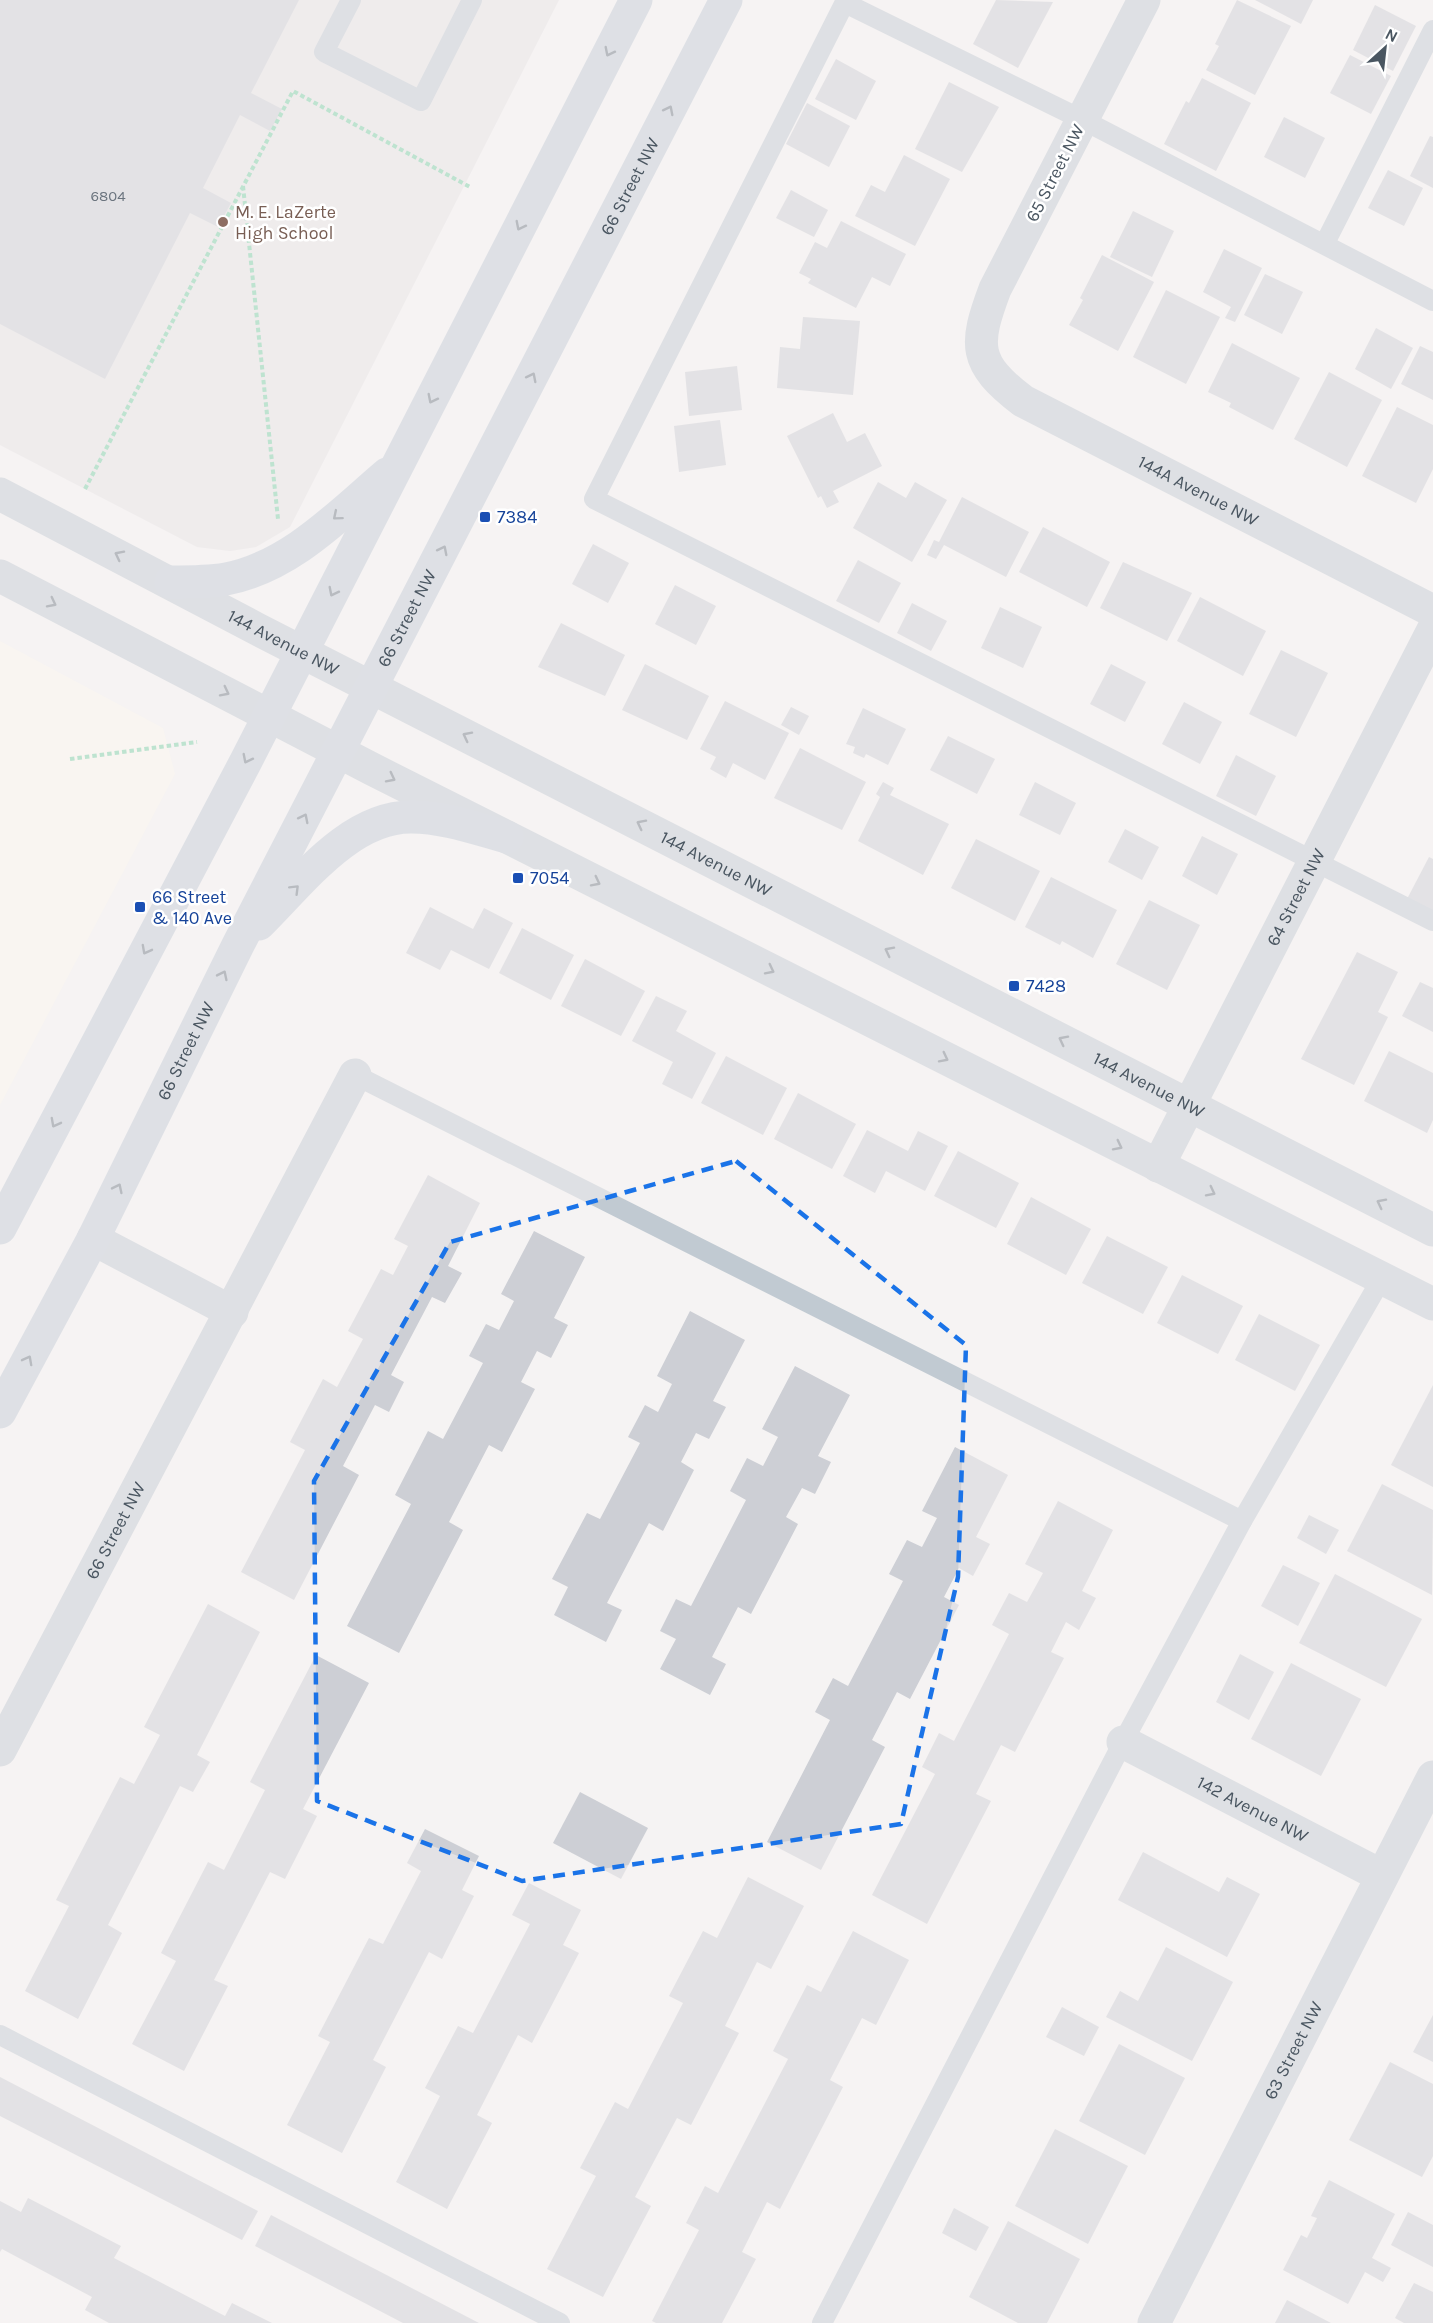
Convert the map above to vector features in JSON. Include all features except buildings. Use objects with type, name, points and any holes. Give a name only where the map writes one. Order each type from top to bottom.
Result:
[{"type":"main road","points":[[0,1228],[303,651],[636,0]]},
{"type":"main road","name":"66 Street NW","points":[[0,1412],[93,1239],[238,945],[373,688],[726,0]]},
{"type":"main road","points":[[171,582],[227,579],[269,564],[320,531],[398,465]]},
{"type":"main road","points":[[238,945],[340,844],[369,825],[413,817],[507,837]]},
{"type":"street","name":"65 Street NW","points":[[981,352],[981,332],[995,289],[1144,0]]},
{"type":"street","name":"144A Avenue NW","points":[[981,352],[988,369],[1023,401],[1433,611]]},
{"type":"street","name":"144 Avenue NW","points":[[0,494],[373,688],[1433,1230]]},
{"type":"street","points":[[0,576],[507,837],[1433,1305]]},
{"type":"street","name":"64 Street NW","points":[[1158,1166],[1433,630]]},
{"type":"street","name":"66 Street NW","points":[[0,1750],[355,1075]]},
{"type":"street","points":[[93,1239],[232,1312]]},
{"type":"street","name":"142 Avenue NW","points":[[1123,1742],[1382,1876]]},
{"type":"street","name":"63 Street NW","points":[[1154,2323],[1433,1778]]},
{"type":"lane","points":[[351,0],[324,52],[421,101],[472,0]]},
{"type":"lane","points":[[1433,301],[1325,243],[846,1],[594,499],[1433,921]]},
{"type":"lane","points":[[1325,243],[1433,30]]},
{"type":"lane","points":[[355,1075],[1242,1521]]},
{"type":"lane","points":[[822,2323],[1123,1742],[1242,1521],[1382,1278]]},
{"type":"lane","points":[[0,2035],[560,2323]]},
{"type":"path","points":[[85,489],[293,91],[470,186]]},
{"type":"path","points":[[243,185],[278,520]]},
{"type":"path","points":[[70,759],[197,742]]},
{"type":"highlighted area","points":[[736,1161],[966,1345],[958,1577],[901,1824],[522,1881],[317,1801],[314,1481],[450,1242]]},
{"type":"shaded area","name":"M. E. LaZerte High School","points":[[0,0],[559,0],[290,527],[256,547],[230,551],[197,547],[0,445]]},
{"type":"shaded area","points":[[0,641],[163,728],[175,774],[0,1105]]},
{"type":"place","name":"M. E. LaZerte High School","points":[[223,222]]},
{"type":"place","name":"7384","points":[[485,517]]},
{"type":"place","name":"7054","points":[[518,878]]},
{"type":"place","name":"66 Street & 140 Ave","points":[[140,907]]},
{"type":"place","name":"7428","points":[[1014,986]]}]
